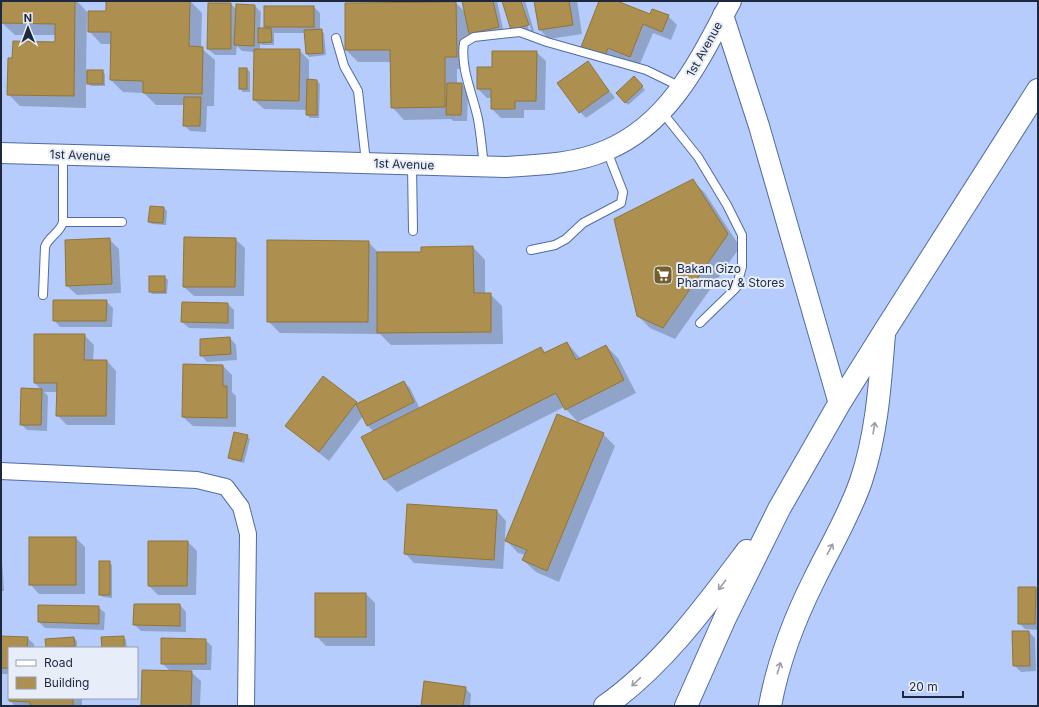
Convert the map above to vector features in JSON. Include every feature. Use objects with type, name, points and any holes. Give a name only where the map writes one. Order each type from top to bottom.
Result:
[{"type":"main road","points":[[686,706],[725,618],[779,509],[839,404],[1038,90]]},
{"type":"main road","points":[[770,706],[789,634],[814,580],[846,518],[861,481],[872,441],[879,401],[884,332]]},
{"type":"main road","points":[[605,706],[625,692],[662,656],[711,599],[779,509]]},
{"type":"street","name":"1st Avenue","points":[[1,152],[505,168],[564,162],[607,150],[646,127],[683,87],[727,8]]},
{"type":"street","points":[[727,8],[759,126],[839,404]]},
{"type":"street","points":[[1,471],[197,480],[226,487],[241,507],[248,534],[246,706]]},
{"type":"lane","points":[[484,167],[478,119],[471,95],[462,52],[464,43],[474,37],[520,32],[547,42],[585,51],[646,70],[683,87]]},
{"type":"lane","points":[[336,38],[344,66],[358,91],[366,163]]},
{"type":"lane","points":[[661,111],[698,157],[727,205],[742,235],[742,267],[736,288],[700,323]]},
{"type":"lane","points":[[530,250],[555,245],[566,239],[583,223],[621,203],[623,192],[607,150]]},
{"type":"lane","points":[[43,295],[46,244],[62,226],[63,222],[63,154]]},
{"type":"lane","points":[[412,165],[413,231]]},
{"type":"lane","points":[[63,222],[122,222]]},
{"type":"building","points":[[2,1],[75,1],[74,96],[7,95],[8,58],[12,58],[13,41],[55,42],[55,24],[1,23]]},
{"type":"building","points":[[106,1],[190,1],[189,46],[203,47],[202,94],[143,93],[143,81],[110,80],[111,32],[88,32],[88,11],[106,11]]},
{"type":"building","points":[[462,1],[493,1],[499,27],[469,34]]},
{"type":"building","points":[[502,1],[521,1],[529,25],[511,30]]},
{"type":"building","points":[[534,1],[569,1],[573,25],[539,30]]},
{"type":"building","points":[[599,1],[617,1],[650,14],[652,9],[669,15],[662,32],[643,24],[630,57],[608,48],[605,56],[581,47]]},
{"type":"building","points":[[456,2],[457,57],[445,57],[445,107],[391,108],[390,50],[345,50],[345,3]]},
{"type":"building","points":[[208,3],[231,3],[231,49],[207,49]]},
{"type":"building","points":[[236,4],[255,5],[254,46],[234,45]]},
{"type":"building","points":[[264,6],[314,6],[314,27],[264,27]]},
{"type":"building","points":[[258,28],[271,28],[272,42],[258,43]]},
{"type":"building","points":[[322,29],[323,53],[306,54],[304,30]]},
{"type":"building","points":[[254,49],[300,49],[299,101],[253,100]]},
{"type":"building","points":[[492,51],[537,51],[536,101],[515,101],[515,109],[491,109],[491,89],[477,89],[477,67],[492,67]]},
{"type":"building","points":[[588,61],[609,91],[579,113],[557,83]]},
{"type":"building","points":[[239,68],[247,68],[247,89],[239,89]]},
{"type":"building","points":[[87,70],[103,70],[103,84],[87,84]]},
{"type":"building","points":[[634,76],[643,86],[625,103],[616,93]]},
{"type":"building","points":[[307,79],[317,80],[317,115],[306,115]]},
{"type":"building","points":[[447,83],[462,83],[461,115],[446,115]]},
{"type":"building","points":[[184,97],[201,97],[200,126],[183,126]]},
{"type":"building","name":"Bakan Gizo Pharmacy & Stores","points":[[693,179],[728,234],[663,328],[637,316],[614,219]]},
{"type":"building","points":[[150,206],[164,207],[163,223],[148,222]]},
{"type":"building","points":[[184,237],[236,238],[235,287],[183,287]]},
{"type":"building","points":[[110,238],[112,284],[66,286],[65,240]]},
{"type":"building","points":[[267,240],[369,241],[368,322],[267,322]]},
{"type":"building","points":[[473,246],[474,293],[491,293],[491,332],[377,333],[377,252],[421,252],[421,247]]},
{"type":"building","points":[[149,276],[165,276],[165,292],[149,292]]},
{"type":"building","points":[[53,300],[107,300],[106,321],[53,321]]},
{"type":"building","points":[[182,302],[228,303],[228,323],[181,322]]},
{"type":"building","points":[[34,334],[85,334],[84,360],[107,360],[106,416],[56,416],[57,383],[34,383]]},
{"type":"building","points":[[230,337],[231,354],[200,356],[200,339]]},
{"type":"building","points":[[567,342],[576,360],[606,345],[624,380],[565,410],[556,393],[384,480],[361,437],[541,347],[544,353]]},
{"type":"building","points":[[183,364],[223,365],[223,386],[227,386],[227,418],[182,417]]},
{"type":"building","points":[[323,376],[357,402],[319,452],[285,426]]},
{"type":"building","points":[[404,381],[414,402],[367,426],[356,404]]},
{"type":"building","points":[[21,388],[42,389],[41,425],[20,425]]},
{"type":"building","points":[[557,414],[604,433],[547,571],[522,560],[527,550],[505,541]]},
{"type":"building","points":[[234,432],[248,435],[241,461],[228,458]]},
{"type":"building","points":[[407,504],[497,510],[494,560],[404,554]]},
{"type":"building","points":[[29,537],[76,537],[76,585],[29,585]]},
{"type":"building","points":[[148,541],[188,541],[187,586],[148,586]]},
{"type":"building","points":[[99,561],[110,561],[110,595],[99,595]]},
{"type":"building","points":[[1018,587],[1036,587],[1035,624],[1018,624]]},
{"type":"building","points":[[315,593],[366,593],[366,637],[315,637]]},
{"type":"building","points":[[134,604],[180,604],[180,626],[133,625]]},
{"type":"building","points":[[38,605],[99,606],[99,624],[38,622]]},
{"type":"building","points":[[1012,631],[1029,631],[1030,666],[1013,666]]},
{"type":"building","points":[[1,636],[28,637],[27,647],[8,647],[8,668],[1,668]]},
{"type":"building","points":[[124,636],[124,647],[102,647],[101,637]]},
{"type":"building","points":[[74,637],[75,646],[46,647],[45,639]]},
{"type":"building","points":[[161,638],[206,639],[206,664],[161,664]]},
{"type":"building","points":[[142,670],[192,671],[191,706],[141,706]]},
{"type":"building","points":[[424,681],[466,687],[463,706],[421,706]]},
{"type":"building","points":[[9,699],[73,699],[73,706],[30,706],[30,702],[9,701]]},
{"type":"place","name":"Bakan Gizo Pharmacy & Stores","points":[[663,275]]}]
